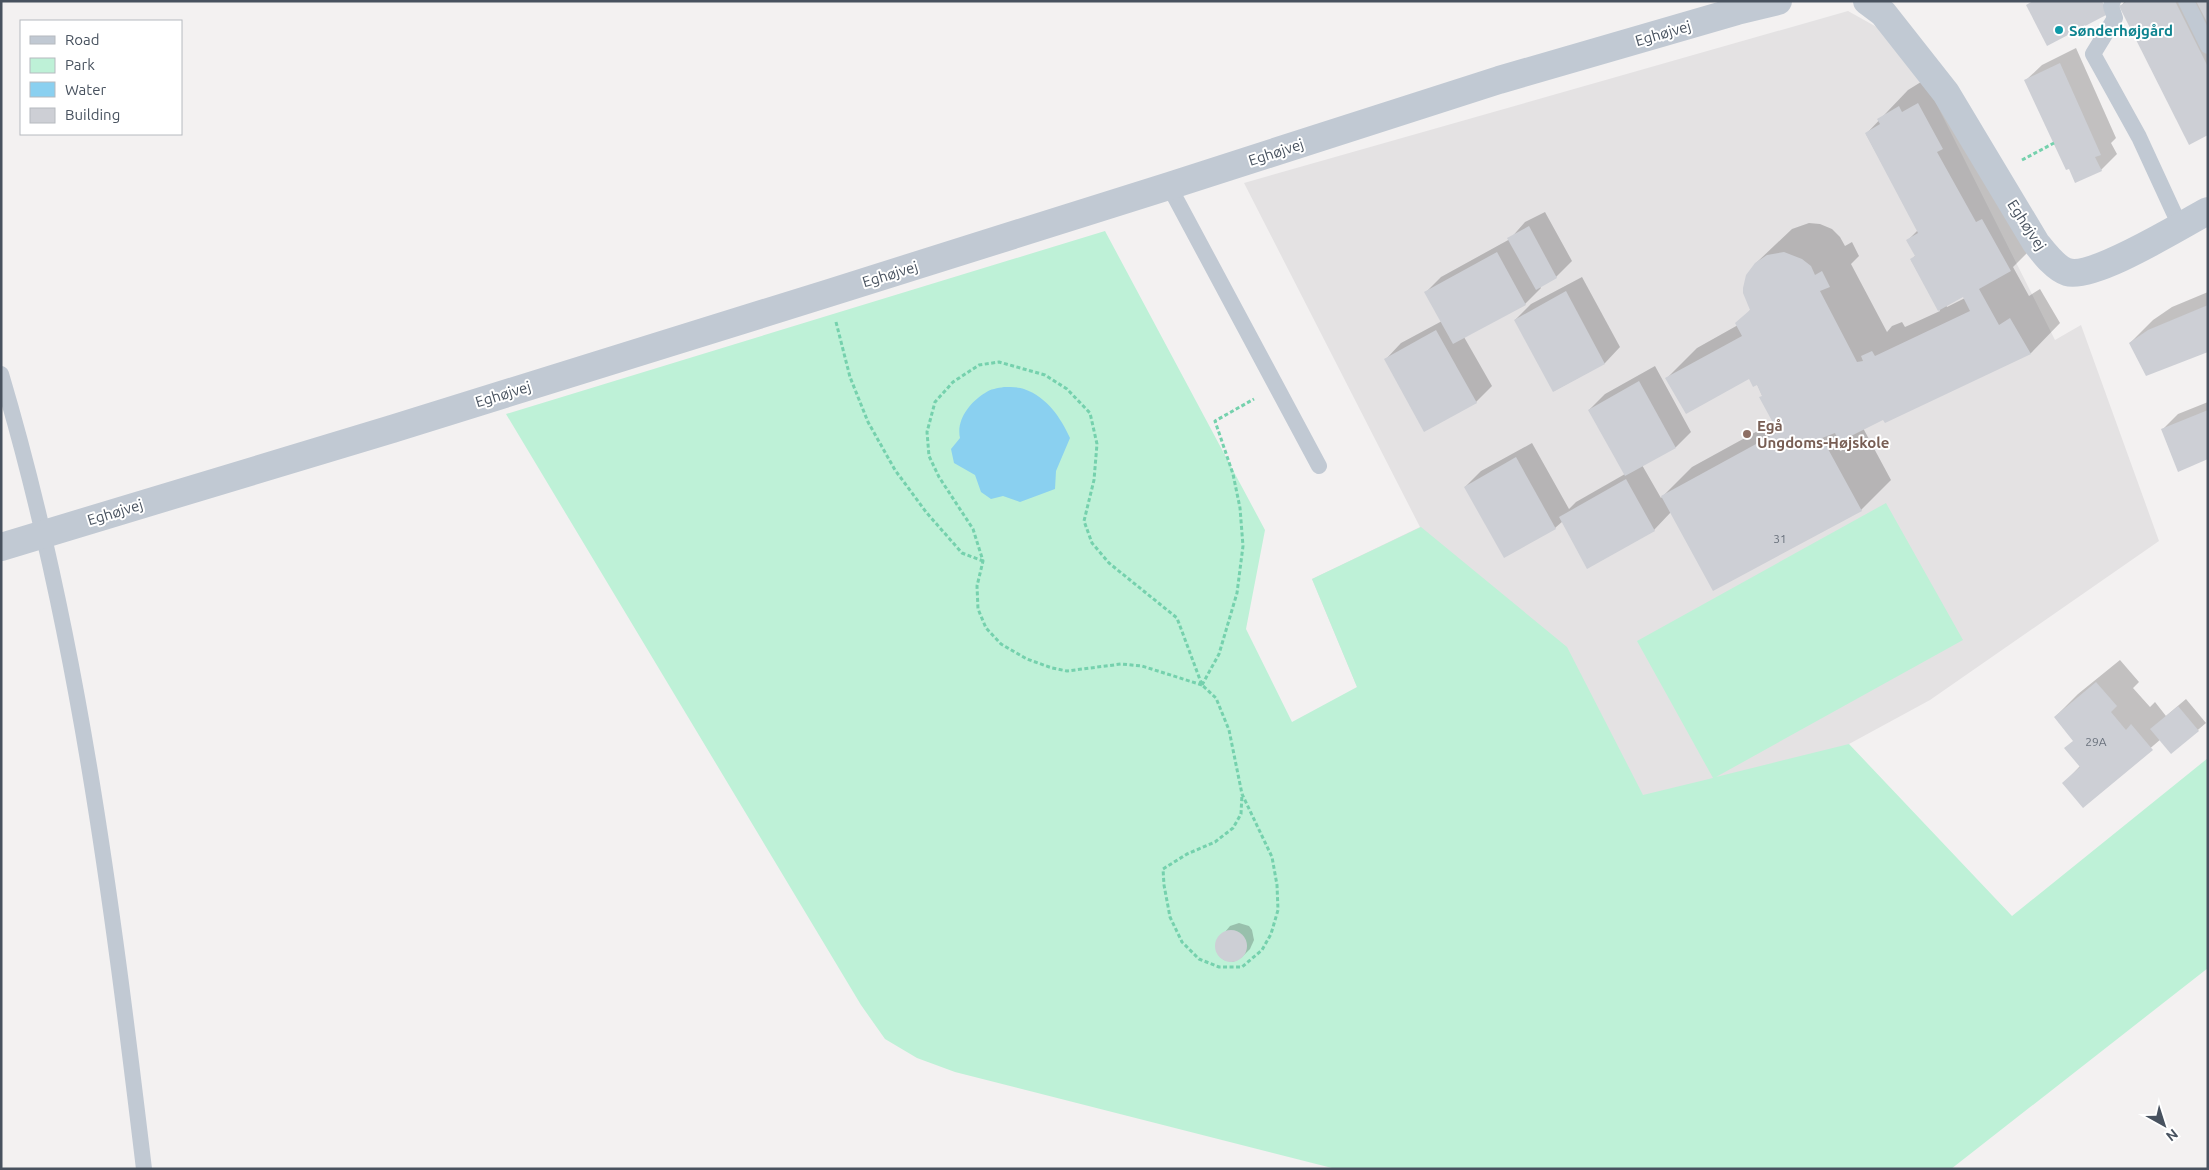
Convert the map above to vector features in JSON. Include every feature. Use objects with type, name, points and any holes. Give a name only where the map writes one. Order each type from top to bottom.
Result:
[{"type":"street","name":"Eghøjvej","points":[[1,547],[392,429],[1169,186],[1499,80],[1737,11],[1778,1]]},
{"type":"street","name":"Eghøjvej","points":[[1867,1],[1883,13],[1946,93],[2036,243],[2050,259],[2067,272],[2089,271],[2109,264],[2208,211]]},
{"type":"lane","points":[[2113,1],[2111,6],[2115,18],[2093,54],[2139,137],[2180,226]]},
{"type":"lane","points":[[2186,1],[2208,46]]},
{"type":"lane","points":[[1169,186],[1319,466]]},
{"type":"lane","points":[[1,374],[55,582],[94,800],[124,1000],[144,1169]]},
{"type":"path","points":[[828,293],[850,377],[868,422],[896,470],[926,512],[962,553],[983,561]]},
{"type":"path","points":[[1202,685],[1177,618],[1109,563],[1092,543],[1084,521],[1094,480],[1097,444],[1090,412],[1067,389],[1045,375],[999,362],[979,365],[953,382],[935,402],[927,432],[929,456],[939,477],[973,528],[983,561],[977,586],[978,609],[986,628],[1001,644],[1027,659],[1052,668],[1067,671],[1121,664],[1142,666],[1202,685],[1216,698],[1229,730],[1242,794],[1272,857],[1278,910],[1271,934],[1262,950],[1242,967],[1219,968],[1199,959],[1182,942],[1170,916],[1163,869],[1187,854],[1215,842],[1233,828],[1241,814],[1242,794]]},
{"type":"path","points":[[1202,685],[1219,654],[1237,593],[1243,546],[1240,508],[1232,474],[1214,421],[1276,386]]},
{"type":"shaded area","name":"Egå Ungdoms-Højskole","points":[[1848,11],[1882,30],[1934,99],[2055,340],[2081,325],[2159,541],[1930,700],[1849,744],[1806,790],[1450,910],[1312,579],[1420,527],[1244,183]]},
{"type":"green space","points":[[1105,231],[1265,530],[1246,629],[1292,722],[1357,687],[1312,579],[1421,527],[1567,647],[1643,795],[1713,778],[1637,641],[1886,503],[1963,640],[1716,777],[1849,744],[2012,916],[2208,758],[2208,968],[1951,1169],[1336,1169],[955,1072],[917,1058],[885,1039],[861,1005],[506,414]]},
{"type":"water","points":[[1004,387],[1022,388],[1040,397],[1058,416],[1070,438],[1056,471],[1055,489],[1020,502],[1003,496],[991,499],[981,492],[975,475],[954,463],[951,449],[960,438],[960,425],[969,406],[987,392]]},
{"type":"building","name":"Sønderhøjgård","points":[[2033,1],[2102,1],[2108,14],[2047,46],[2026,5]]},
{"type":"building","points":[[2128,1],[2175,1],[2208,67],[2208,135],[2189,145],[2119,6]]},
{"type":"building","points":[[2196,1],[2208,1],[2208,24]]},
{"type":"building","points":[[2060,63],[2101,155],[2095,157],[2102,171],[2075,183],[2069,169],[2066,170],[2024,80]]},
{"type":"building","points":[[1918,103],[1943,149],[1937,152],[1976,222],[1982,219],[2011,271],[1979,289],[1999,325],[2010,318],[2031,354],[1885,423],[1883,420],[1839,442],[1835,433],[1822,438],[1862,511],[1713,591],[1661,496],[1778,432],[1759,397],[1762,396],[1757,385],[1753,387],[1749,379],[1686,414],[1665,378],[1742,336],[1735,323],[1750,310],[1743,293],[1743,288],[1746,275],[1755,263],[1767,255],[1784,252],[1802,259],[1811,266],[1815,275],[1822,271],[1830,287],[1820,291],[1857,362],[1863,361],[1861,356],[1872,351],[1875,356],[1970,311],[1963,297],[1938,311],[1910,259],[1915,256],[1906,240],[1918,233],[1865,133],[1880,124],[1877,119],[1899,106],[1902,112]]},
{"type":"building","points":[[1529,226],[1557,278],[1536,290],[1507,238]]},
{"type":"building","points":[[1497,252],[1526,305],[1453,344],[1424,292]]},
{"type":"building","points":[[1566,291],[1605,364],[1553,392],[1514,320]]},
{"type":"building","points":[[2208,305],[2208,352],[2146,376],[2129,343],[2148,330]]},
{"type":"building","points":[[1436,330],[1477,403],[1424,432],[1384,359]]},
{"type":"building","points":[[1639,381],[1676,448],[1625,476],[1588,410]]},
{"type":"building","points":[[2208,410],[2208,459],[2178,472],[2161,429]]},
{"type":"building","points":[[1516,457],[1556,529],[1504,558],[1464,487]]},
{"type":"building","points":[[1626,479],[1655,531],[1587,569],[1559,517]]},
{"type":"building","points":[[2096,682],[2117,706],[2111,712],[2126,730],[2131,724],[2153,750],[2083,808],[2062,783],[2080,767],[2064,748],[2073,741],[2054,717]]},
{"type":"building","points":[[2178,706],[2199,731],[2171,754],[2150,729]]},
{"type":"building","points":[[1231,930],[1243,934],[1247,946],[1243,958],[1231,962],[1219,958],[1215,946],[1219,934]]},
{"type":"place","name":"Sønderhøjgård","points":[[2059,30]]},
{"type":"place","name":"Egå Ungdoms-Højskole","points":[[1747,434]]}]
